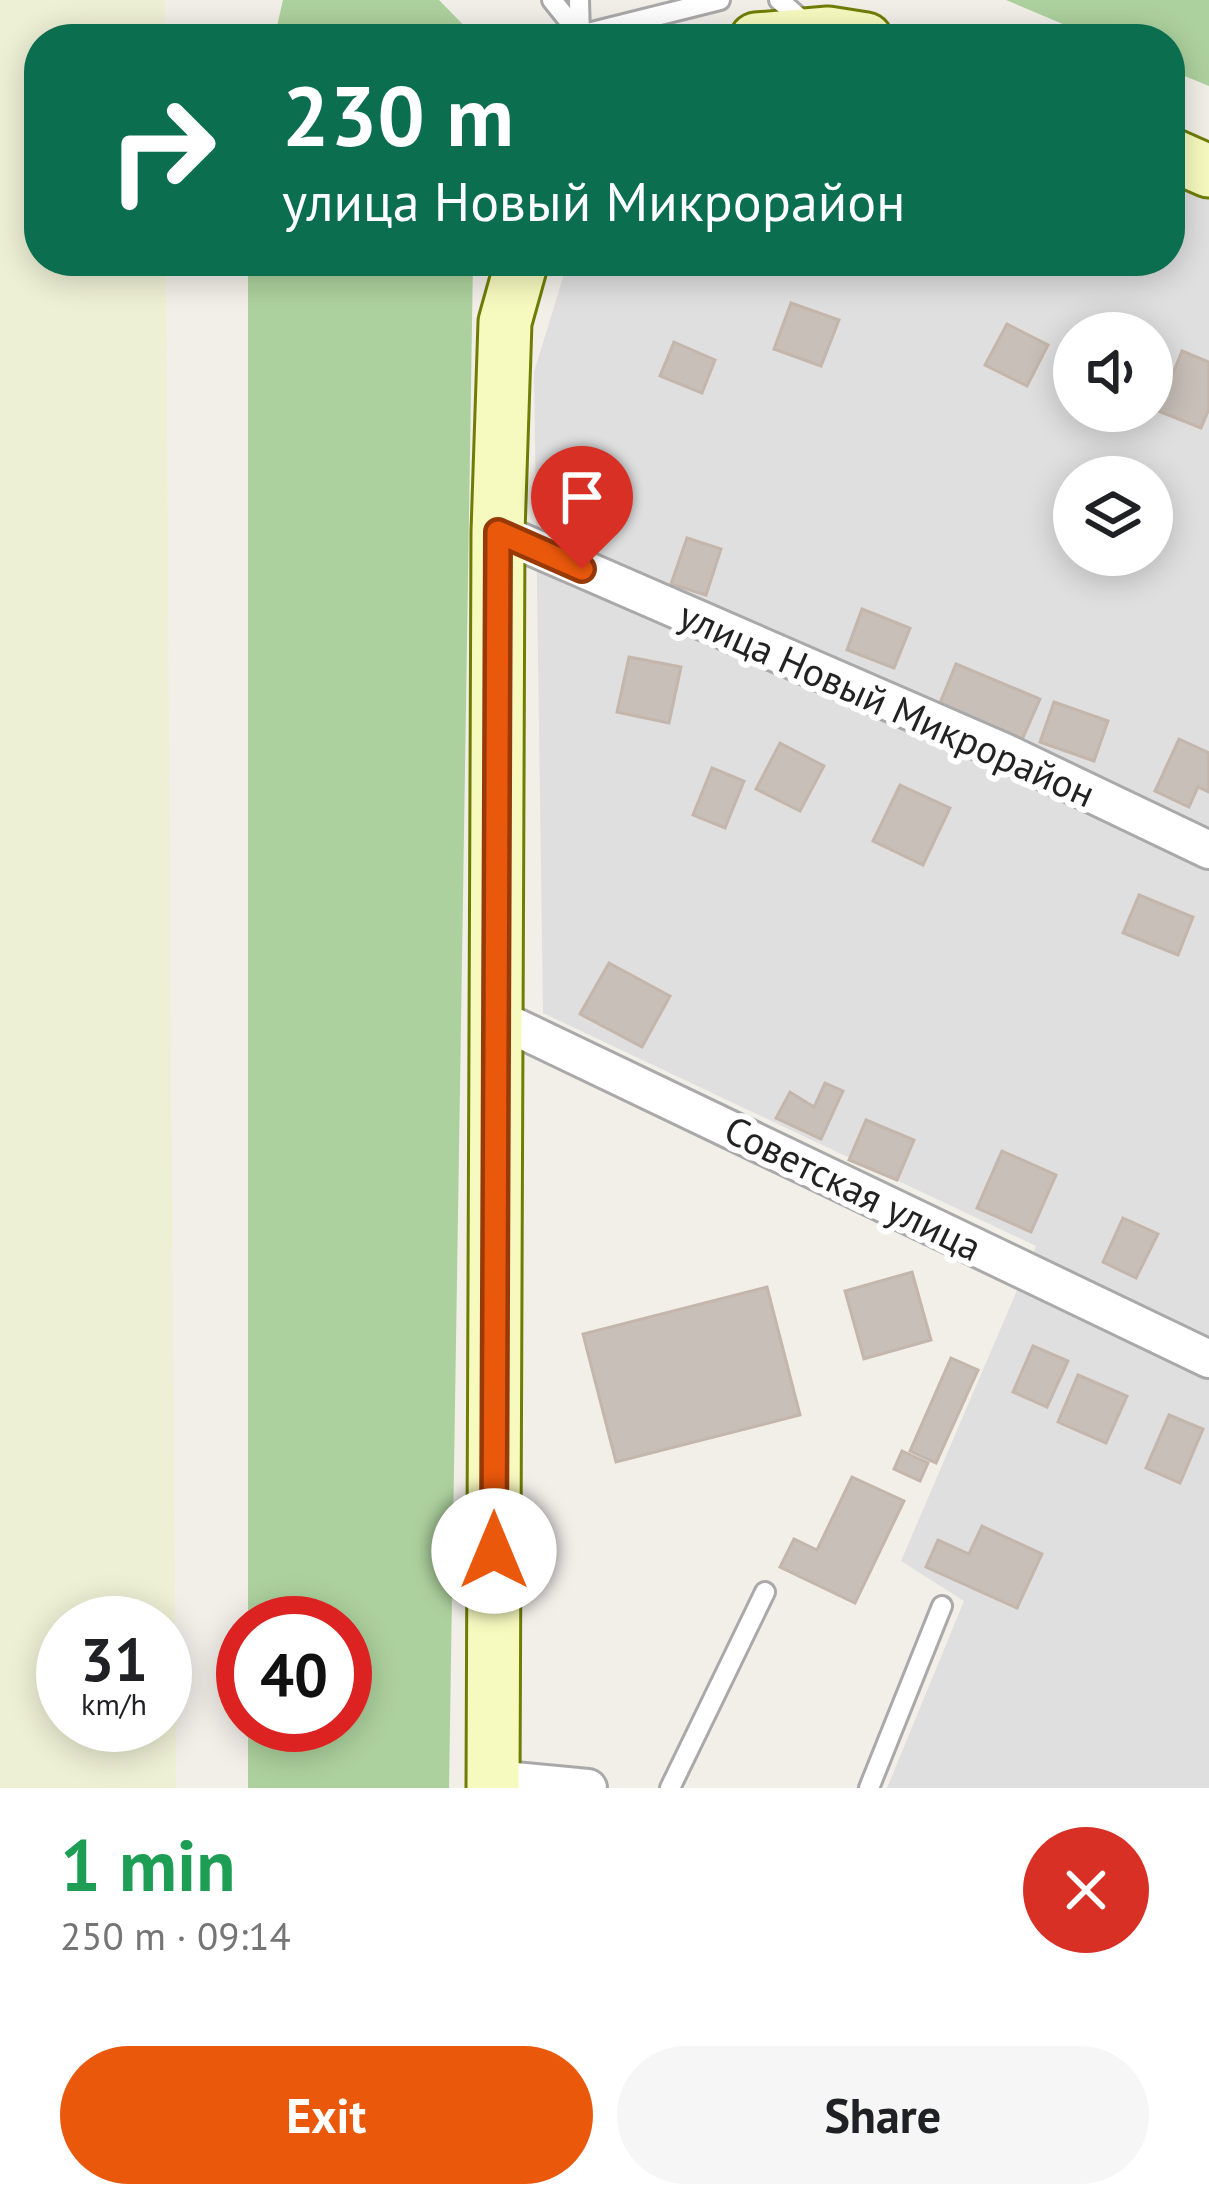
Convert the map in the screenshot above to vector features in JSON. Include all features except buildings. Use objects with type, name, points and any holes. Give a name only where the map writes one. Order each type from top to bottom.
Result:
[{"type":"street","points":[[518,276],[505,322],[498,532],[494,1783],[588,1788]]},
{"type":"street","name":"улица Новый Микрорайон","points":[[498,532],[1004,752],[1209,850]]},
{"type":"street","name":"Советская улица","points":[[497,1018],[1209,1358]]},
{"type":"lane","points":[[552,0],[571,24]]},
{"type":"lane","points":[[630,24],[720,0]]},
{"type":"lane","points":[[779,0],[821,24]]},
{"type":"lane","points":[[670,1788],[765,1592]]},
{"type":"lane","points":[[869,1788],[942,1606]]},
{"type":"shaded area","points":[[1185,178],[1209,189],[1209,1788],[887,1788],[964,1601],[901,1561],[1036,1246],[543,1013],[534,372],[563,276],[1185,276]]},
{"type":"green space","points":[[0,0],[165,0],[165,24],[24,24],[24,276],[166,276],[175,1596],[36,1596],[36,1752],[176,1752],[176,1788],[0,1788]]},
{"type":"green space","points":[[283,0],[439,0],[462,24],[277,24]]},
{"type":"green space","points":[[1006,0],[1209,0],[1209,86],[1185,76],[1185,24],[1063,24]]},
{"type":"green space","points":[[248,276],[473,276],[449,1788],[248,1788],[248,1752],[372,1752],[372,1596],[248,1596]]},
{"type":"route","points":[[494,1551],[498,532],[582,569]]}]
